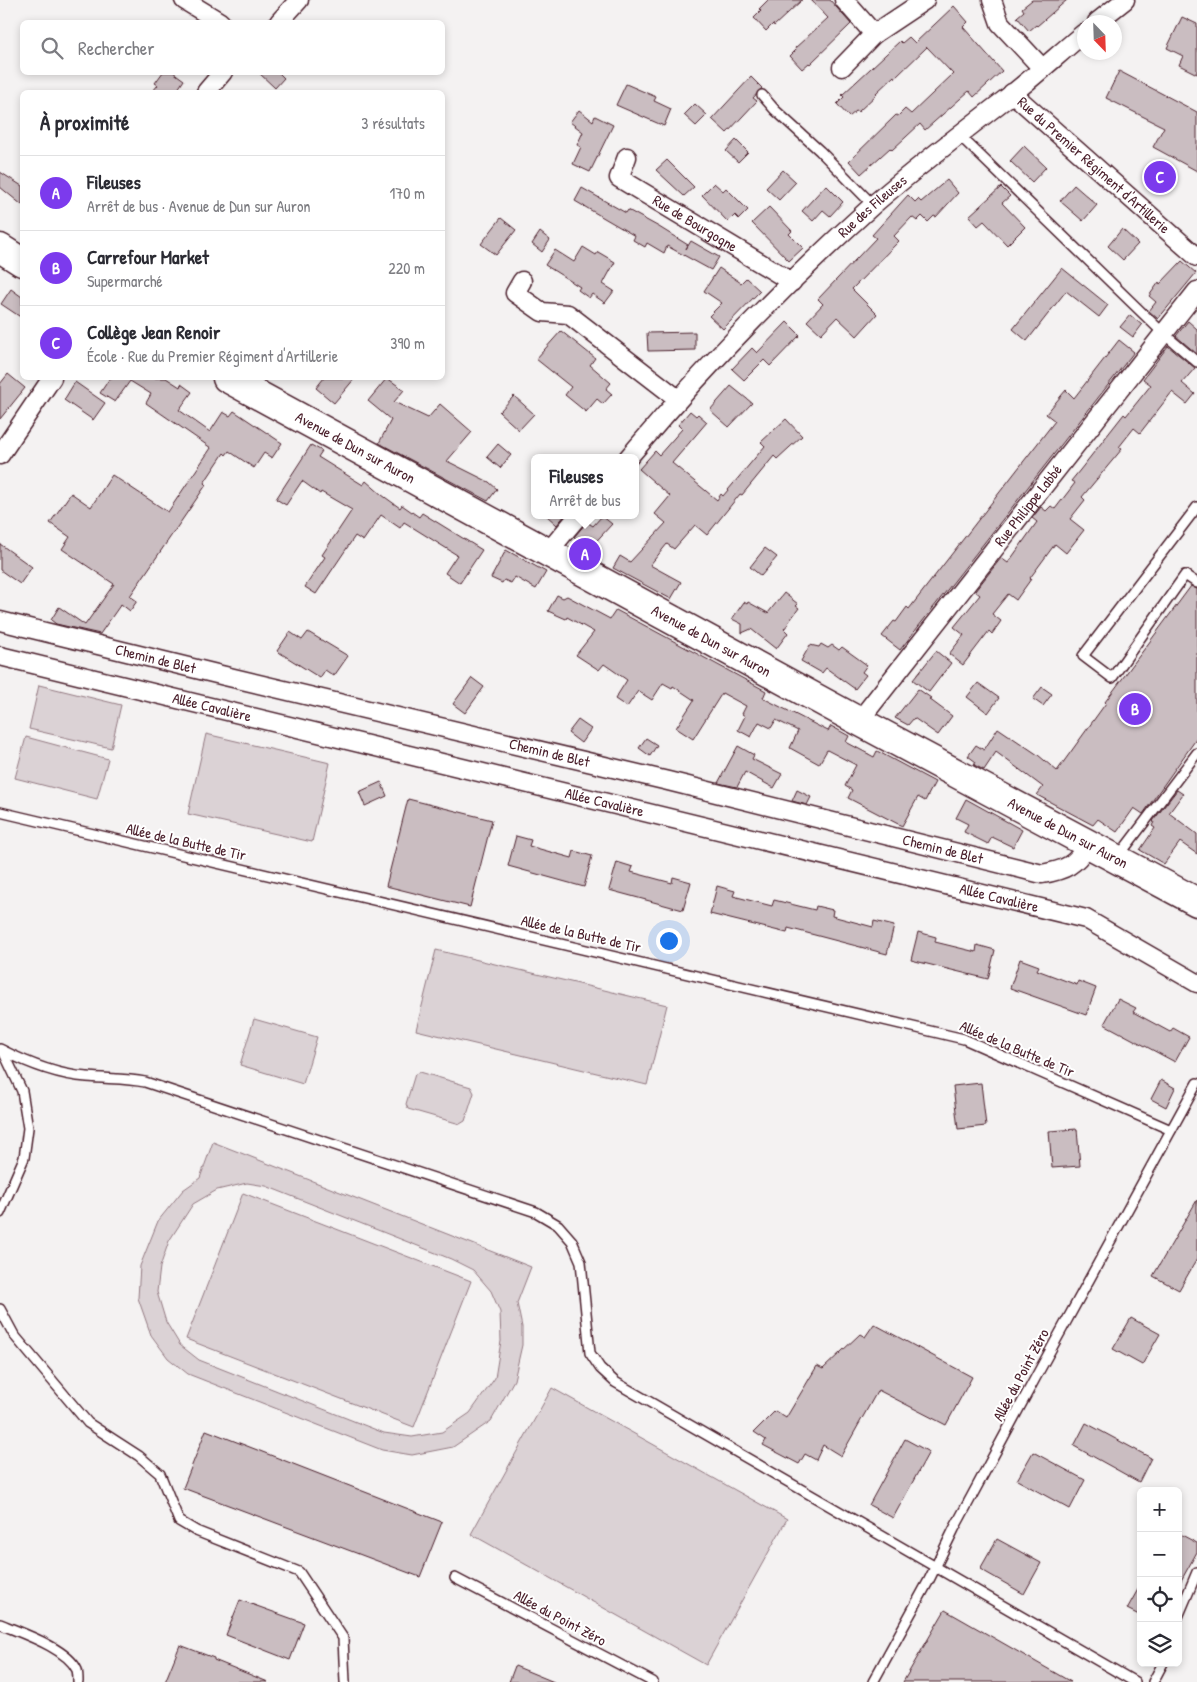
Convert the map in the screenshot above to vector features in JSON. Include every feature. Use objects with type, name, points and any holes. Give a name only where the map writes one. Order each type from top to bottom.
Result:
[{"type":"main road","points":[[0,248],[20,261]]},
{"type":"main road","name":"Avenue de Dun sur Auron","points":[[231,380],[1088,845],[1197,902]]},
{"type":"street","points":[[184,0],[217,20]]},
{"type":"street","points":[[281,20],[299,0]]},
{"type":"street","points":[[844,0],[874,34]]},
{"type":"street","points":[[842,67],[874,34],[925,0]]},
{"type":"street","points":[[992,0],[1000,23],[1042,68]]},
{"type":"street","points":[[1106,15],[1125,0]]},
{"type":"street","name":"Rue des Fileuses","points":[[631,454],[678,399],[792,282],[873,205],[1077,39]]},
{"type":"street","points":[[208,90],[220,75]]},
{"type":"street","name":"Rue du Premier Régiment d'Artillerie","points":[[1012,93],[1197,257]]},
{"type":"street","name":"Rue de Bourgogne","points":[[627,157],[618,178],[792,282]]},
{"type":"street","points":[[522,281],[515,292],[542,312],[568,314],[678,399]]},
{"type":"street","name":"Rue Philippe Labbé","points":[[859,721],[1197,292]]},
{"type":"street","points":[[0,455],[51,380]]},
{"type":"street","points":[[548,552],[576,519]]},
{"type":"street","name":"Chemin de Blet","points":[[0,621],[668,781],[1042,874],[1058,871],[1077,861],[1088,845]]},
{"type":"street","name":"Allée Cavalière","points":[[0,656],[1086,919],[1197,983]]},
{"type":"lane","points":[[762,95],[775,110],[873,205]]},
{"type":"lane","points":[[958,134],[1164,334],[1197,362]]},
{"type":"lane","points":[[1197,507],[1083,656],[1112,678],[1185,575],[1197,584]]},
{"type":"lane","points":[[1117,860],[1197,753]]},
{"type":"lane","name":"Allée de la Butte de Tir","points":[[0,812],[964,1039],[1171,1130]]},
{"type":"lane","points":[[0,1213],[24,1158],[28,1128],[22,1091],[2,1050]]},
{"type":"lane","points":[[2,1050],[63,1074],[145,1082],[536,1212],[558,1225],[572,1241],[581,1262],[590,1353],[600,1368],[615,1382],[1136,1682]]},
{"type":"lane","name":"Allée du Point Zéro","points":[[873,1682],[1038,1373],[1197,1083]]},
{"type":"lane","points":[[0,1308],[14,1334],[88,1424],[140,1456],[160,1474],[178,1521],[196,1531],[299,1572],[343,1638],[345,1682]]},
{"type":"lane","points":[[1182,1608],[1197,1572]]},
{"type":"lane","name":"Allée du Point Zéro","points":[[455,1578],[652,1682]]},
{"type":"lane","points":[[0,1624],[45,1643],[69,1659],[78,1671],[78,1682]]},
{"type":"lane","points":[[1153,1682],[1161,1667]]},
{"type":"shaded area","points":[[39,685],[121,705],[111,748],[29,729]]},
{"type":"shaded area","points":[[206,734],[330,763],[312,842],[188,814]]},
{"type":"shaded area","points":[[26,737],[108,759],[97,799],[15,778]]},
{"type":"shaded area","points":[[436,950],[667,1005],[647,1085],[416,1030]]},
{"type":"shaded area","points":[[254,1019],[317,1037],[303,1084],[240,1065]]},
{"type":"shaded area","points":[[420,1072],[471,1087],[474,1093],[465,1121],[460,1124],[408,1109],[406,1104],[415,1074]]},
{"type":"shaded area","points":[[213,1142],[531,1267],[517,1303],[522,1327],[522,1345],[514,1380],[491,1421],[453,1447],[412,1455],[382,1450],[188,1374],[168,1358],[151,1335],[138,1298],[140,1266],[158,1221],[183,1190],[200,1178]],"holes":[[[247,1183],[266,1186],[451,1259],[473,1270],[491,1291],[500,1312],[501,1341],[495,1378],[470,1413],[442,1432],[412,1437],[384,1433],[199,1360],[180,1345],[166,1322],[157,1292],[160,1267],[169,1241],[193,1204],[217,1190]]]},
{"type":"shaded area","points":[[243,1193],[471,1281],[414,1427],[186,1339]]},
{"type":"shaded area","points":[[552,1388],[787,1519],[706,1665],[471,1534]]},
{"type":"building","points":[[768,0],[802,0],[766,31],[754,18],[761,11],[759,9]]},
{"type":"building","points":[[811,0],[830,0],[851,24],[810,64],[802,69],[790,56],[796,50],[795,48],[828,18]]},
{"type":"building","points":[[1032,0],[1067,0],[1029,31],[1017,17],[1024,11],[1022,8]]},
{"type":"building","points":[[954,6],[968,22],[963,27],[1002,71],[974,97],[969,91],[925,130],[920,124],[892,150],[890,148],[861,174],[849,161],[896,115],[898,116],[905,109],[911,114],[953,74],[927,47],[895,78],[894,76],[858,112],[856,111],[849,117],[837,104],[844,97],[842,95],[900,41],[902,43],[909,37],[915,43]]},
{"type":"building","points":[[1182,17],[1197,24],[1197,74],[1179,65],[1183,56],[1167,48]]},
{"type":"building","points":[[1119,71],[1197,112],[1197,171],[1153,147],[1164,127],[1106,98]]},
{"type":"building","points":[[161,75],[177,75],[184,80],[177,90],[154,90],[158,85],[155,83]]},
{"type":"building","points":[[261,75],[281,75],[284,78],[275,88]]},
{"type":"building","points":[[751,77],[762,88],[753,98],[757,101],[727,133],[712,119]]},
{"type":"building","points":[[626,84],[656,97],[654,101],[671,109],[664,126],[616,105]]},
{"type":"building","points":[[695,104],[707,115],[696,126],[684,115]]},
{"type":"building","points":[[579,110],[593,121],[595,116],[613,125],[590,172],[573,164],[581,147],[577,145],[583,132],[570,122]]},
{"type":"building","points":[[736,140],[748,152],[738,162],[726,151]]},
{"type":"building","points":[[1024,146],[1046,167],[1032,182],[1010,161]]},
{"type":"building","points":[[667,160],[694,187],[684,196],[656,170]]},
{"type":"building","points":[[783,170],[796,182],[779,200],[766,188]]},
{"type":"building","points":[[0,172],[20,185],[20,203],[0,187]]},
{"type":"building","points":[[947,180],[958,193],[936,217],[934,216],[928,222],[922,216],[917,221],[912,217],[894,236],[899,241],[852,289],[877,314],[857,336],[837,317],[821,334],[807,321],[823,304],[818,299],[876,238],[872,235],[908,195],[915,202],[918,199],[921,202]]},
{"type":"building","points":[[714,183],[723,191],[726,188],[748,210],[739,219],[735,215],[728,222],[702,195]]},
{"type":"building","points":[[826,185],[843,202],[830,216],[823,210],[813,221],[802,211]]},
{"type":"building","points":[[1074,185],[1097,205],[1083,221],[1060,201]]},
{"type":"building","points":[[1001,187],[1010,196],[1002,203],[1025,227],[1007,245],[984,221],[978,226],[969,216]]},
{"type":"building","points":[[582,188],[626,213],[628,210],[659,227],[688,245],[686,249],[691,241],[719,257],[711,270],[667,246],[664,253],[647,243],[645,247],[633,240],[635,236],[575,201]]},
{"type":"building","points":[[769,207],[792,231],[789,234],[803,248],[789,261],[752,223]]},
{"type":"building","points":[[501,218],[516,230],[496,255],[481,244]]},
{"type":"building","points":[[1122,229],[1138,244],[1123,260],[1108,246]]},
{"type":"building","points":[[540,232],[550,240],[542,252],[532,244]]},
{"type":"building","points":[[583,247],[596,255],[598,252],[615,262],[603,284],[614,291],[605,303],[592,294],[589,298],[578,290],[580,287],[545,265],[555,250],[574,262]]},
{"type":"building","points":[[1182,261],[1196,273],[1158,319],[1149,311],[1156,302],[1149,296],[1159,282],[1160,284]]},
{"type":"building","points":[[719,268],[741,283],[746,278],[760,291],[723,329],[709,316],[722,303],[704,291]]},
{"type":"building","points":[[1062,268],[1108,305],[1099,317],[1066,291],[1027,341],[1013,329]]},
{"type":"building","points":[[11,289],[20,296],[20,317],[1,304]]},
{"type":"building","points":[[1130,315],[1142,325],[1133,337],[1120,327]]},
{"type":"building","points":[[1188,321],[1197,329],[1197,354],[1176,336]]},
{"type":"building","points":[[787,322],[800,335],[770,366],[764,360],[744,380],[732,369],[752,348],[757,353]]},
{"type":"building","points":[[561,331],[595,358],[590,365],[611,383],[606,389],[612,394],[603,404],[597,399],[586,412],[565,395],[571,387],[536,359]]},
{"type":"building","points":[[695,332],[695,350],[648,351],[647,333]]},
{"type":"building","points":[[1119,340],[1134,352],[900,650],[882,636],[907,607],[909,609],[1055,421],[1046,414],[1066,390],[1074,398]]},
{"type":"building","points":[[1168,346],[1195,368],[1182,383],[1195,394],[1187,404],[1172,392],[1140,433],[1134,428],[1119,447],[1122,449],[1082,497],[1085,500],[1070,519],[1084,530],[1066,553],[1055,544],[1016,600],[1008,594],[992,614],[1001,621],[992,634],[989,631],[963,665],[949,654],[964,635],[954,627],[980,595],[975,591],[1001,558],[1008,563],[1037,522],[1032,518],[1041,507],[1046,511],[1051,506],[1055,509],[1075,483],[1071,481],[1124,414],[1126,416],[1151,385],[1143,379]]},
{"type":"building","points":[[8,374],[25,388],[0,419],[0,384]]},
{"type":"building","points":[[109,380],[169,380],[180,387],[181,384],[192,392],[179,410],[210,432],[223,412],[230,416],[234,411],[282,443],[272,458],[264,453],[254,468],[229,451],[226,455],[224,453],[204,483],[206,485],[130,596],[137,601],[130,611],[121,604],[100,634],[56,624],[51,620],[59,607],[85,625],[114,584],[62,549],[70,537],[50,523],[71,493],[91,507],[112,475],[168,512],[211,448],[146,403],[151,394],[130,381],[115,402],[100,393]]},
{"type":"building","points":[[322,380],[353,380],[334,403],[316,388]]},
{"type":"building","points":[[385,380],[390,380],[404,390],[394,402],[428,418],[440,404],[472,432],[447,461],[489,482],[497,489],[488,501],[379,443],[391,420],[368,401]]},
{"type":"building","points":[[75,382],[105,403],[93,420],[64,400]]},
{"type":"building","points":[[731,386],[752,403],[729,427],[710,410]]},
{"type":"building","points":[[514,396],[534,414],[519,430],[499,412]]},
{"type":"building","points":[[690,411],[696,416],[698,414],[707,422],[672,463],[717,500],[721,494],[723,496],[765,446],[761,442],[786,419],[802,436],[777,459],[774,456],[707,535],[695,525],[674,549],[667,544],[650,565],[681,582],[671,599],[613,568],[620,556],[630,562],[666,523],[655,514],[670,496],[639,469],[655,451],[659,455],[682,429],[678,425]]},
{"type":"building","points":[[498,444],[511,455],[500,468],[487,457]]},
{"type":"building","points":[[311,445],[322,451],[318,457],[363,485],[366,481],[400,508],[402,505],[419,517],[422,513],[482,550],[460,583],[445,573],[457,555],[404,522],[400,528],[381,515],[363,541],[355,536],[316,594],[305,587],[325,557],[322,555],[352,510],[321,492],[320,494],[302,481],[286,505],[276,499]]},
{"type":"building","points":[[550,519],[562,519],[557,525]]},
{"type":"building","points":[[599,519],[606,519],[612,524],[590,548],[574,537],[587,522],[593,526]]},
{"type":"building","points":[[0,544],[32,567],[20,584],[0,570]]},
{"type":"building","points":[[765,548],[777,557],[761,576],[750,567]]},
{"type":"building","points":[[506,550],[546,572],[536,589],[515,577],[511,583],[504,580],[502,583],[491,578]]},
{"type":"building","points":[[1191,586],[1197,589],[1197,738],[1143,814],[1134,808],[1117,832],[1098,819],[1093,825],[1037,795],[1043,787],[996,752],[984,770],[974,765],[976,762],[968,756],[976,745],[984,750],[998,728],[1038,755],[1057,771],[1105,702]]},
{"type":"building","points":[[784,593],[798,604],[796,606],[799,608],[784,629],[788,633],[776,649],[751,629],[742,633],[742,624],[732,619],[744,602],[747,604],[748,602],[768,613]]},
{"type":"building","points":[[557,595],[563,598],[567,596],[610,619],[616,610],[766,691],[763,698],[828,731],[831,726],[849,736],[846,742],[874,757],[877,751],[935,782],[925,801],[918,797],[902,826],[848,798],[852,790],[845,786],[856,765],[827,750],[819,764],[790,748],[798,731],[776,720],[771,728],[759,722],[751,737],[738,730],[745,716],[742,714],[746,706],[722,693],[693,739],[676,728],[694,700],[673,686],[672,688],[663,683],[652,700],[638,691],[627,707],[615,699],[627,680],[604,664],[599,670],[576,655],[594,632],[567,617],[566,619],[548,611]]},
{"type":"building","points":[[290,632],[302,640],[308,632],[348,656],[334,676],[325,670],[320,678],[277,651]]},
{"type":"building","points":[[821,644],[828,648],[832,645],[839,650],[842,647],[867,665],[862,672],[866,675],[855,689],[826,668],[822,673],[801,661],[810,645],[819,647]]},
{"type":"building","points":[[936,651],[951,663],[929,692],[913,680]]},
{"type":"building","points":[[472,678],[484,687],[465,713],[453,704]]},
{"type":"building","points":[[978,683],[999,698],[988,713],[967,697]]},
{"type":"building","points":[[1042,687],[1052,694],[1043,706],[1033,699]]},
{"type":"building","points":[[918,689],[952,716],[938,735],[914,718],[908,725],[895,718]]},
{"type":"building","points":[[578,720],[591,729],[581,743],[568,733]]},
{"type":"building","points":[[646,738],[657,745],[650,756],[639,748]]},
{"type":"building","points":[[738,746],[754,755],[752,759],[782,774],[774,788],[745,772],[737,787],[718,783]]},
{"type":"building","points":[[381,782],[387,796],[365,806],[359,792]]},
{"type":"building","points":[[797,790],[811,797],[807,805],[792,801]]},
{"type":"building","points":[[1177,790],[1183,794],[1169,813],[1197,834],[1197,854],[1180,842],[1164,864],[1140,850],[1155,828],[1152,826],[1153,821]]},
{"type":"building","points":[[408,799],[492,820],[470,907],[386,886]]},
{"type":"building","points":[[966,799],[1022,830],[1013,847],[992,837],[988,844],[964,832],[968,824],[956,818]]},
{"type":"building","points":[[516,836],[531,840],[529,846],[572,858],[574,851],[592,856],[584,887],[508,866]]},
{"type":"building","points":[[617,862],[633,867],[631,872],[672,883],[673,877],[691,882],[683,910],[609,890]]},
{"type":"building","points":[[717,886],[735,891],[733,896],[772,906],[774,900],[815,910],[816,906],[833,910],[832,916],[873,927],[874,921],[894,926],[887,954],[788,928],[787,933],[710,914]]},
{"type":"building","points":[[918,932],[936,937],[935,942],[976,952],[977,945],[995,950],[988,979],[911,960]]},
{"type":"building","points":[[1020,959],[1039,966],[1037,970],[1077,985],[1078,981],[1096,988],[1086,1015],[1010,988]]},
{"type":"building","points":[[1118,999],[1136,1008],[1133,1012],[1170,1032],[1173,1028],[1189,1037],[1175,1062],[1104,1024]]},
{"type":"building","points":[[1161,1080],[1175,1088],[1166,1107],[1151,1099]]},
{"type":"building","points":[[981,1083],[986,1126],[958,1129],[953,1086]]},
{"type":"building","points":[[1077,1129],[1080,1166],[1052,1168],[1049,1131]]},
{"type":"building","points":[[1197,1200],[1197,1259],[1179,1290],[1153,1276]]},
{"type":"building","points":[[1131,1318],[1160,1334],[1142,1365],[1113,1349]]},
{"type":"building","points":[[874,1324],[972,1377],[946,1425],[878,1390],[841,1456],[823,1445],[816,1460],[805,1454],[799,1464],[763,1445],[766,1440],[754,1432],[775,1411],[786,1418],[817,1366],[823,1369],[860,1334],[865,1337]]},
{"type":"building","points":[[1086,1423],[1151,1458],[1139,1482],[1074,1446]]},
{"type":"building","points":[[206,1430],[442,1522],[420,1577],[183,1488]]},
{"type":"building","points":[[905,1439],[929,1452],[893,1518],[869,1505]]},
{"type":"building","points":[[1033,1452],[1085,1480],[1070,1509],[1017,1480]]},
{"type":"building","points":[[1182,1535],[1197,1543],[1197,1552],[1182,1579]]},
{"type":"building","points":[[997,1539],[1041,1563],[1024,1594],[980,1569]]},
{"type":"building","points":[[1137,1591],[1137,1614],[1127,1609]]},
{"type":"building","points":[[240,1600],[304,1623],[290,1660],[226,1635]]},
{"type":"building","points":[[945,1610],[1071,1682],[903,1682]]},
{"type":"building","points":[[180,1645],[214,1658],[214,1660],[268,1682],[165,1682]]},
{"type":"building","points":[[515,1666],[554,1682],[509,1682]]},
{"type":"place","name":"Collège Jean Renoir","points":[[1160,177]]},
{"type":"place","name":"Fileuses","points":[[585,554]]},
{"type":"place","name":"Carrefour Market","points":[[1135,709]]}]
